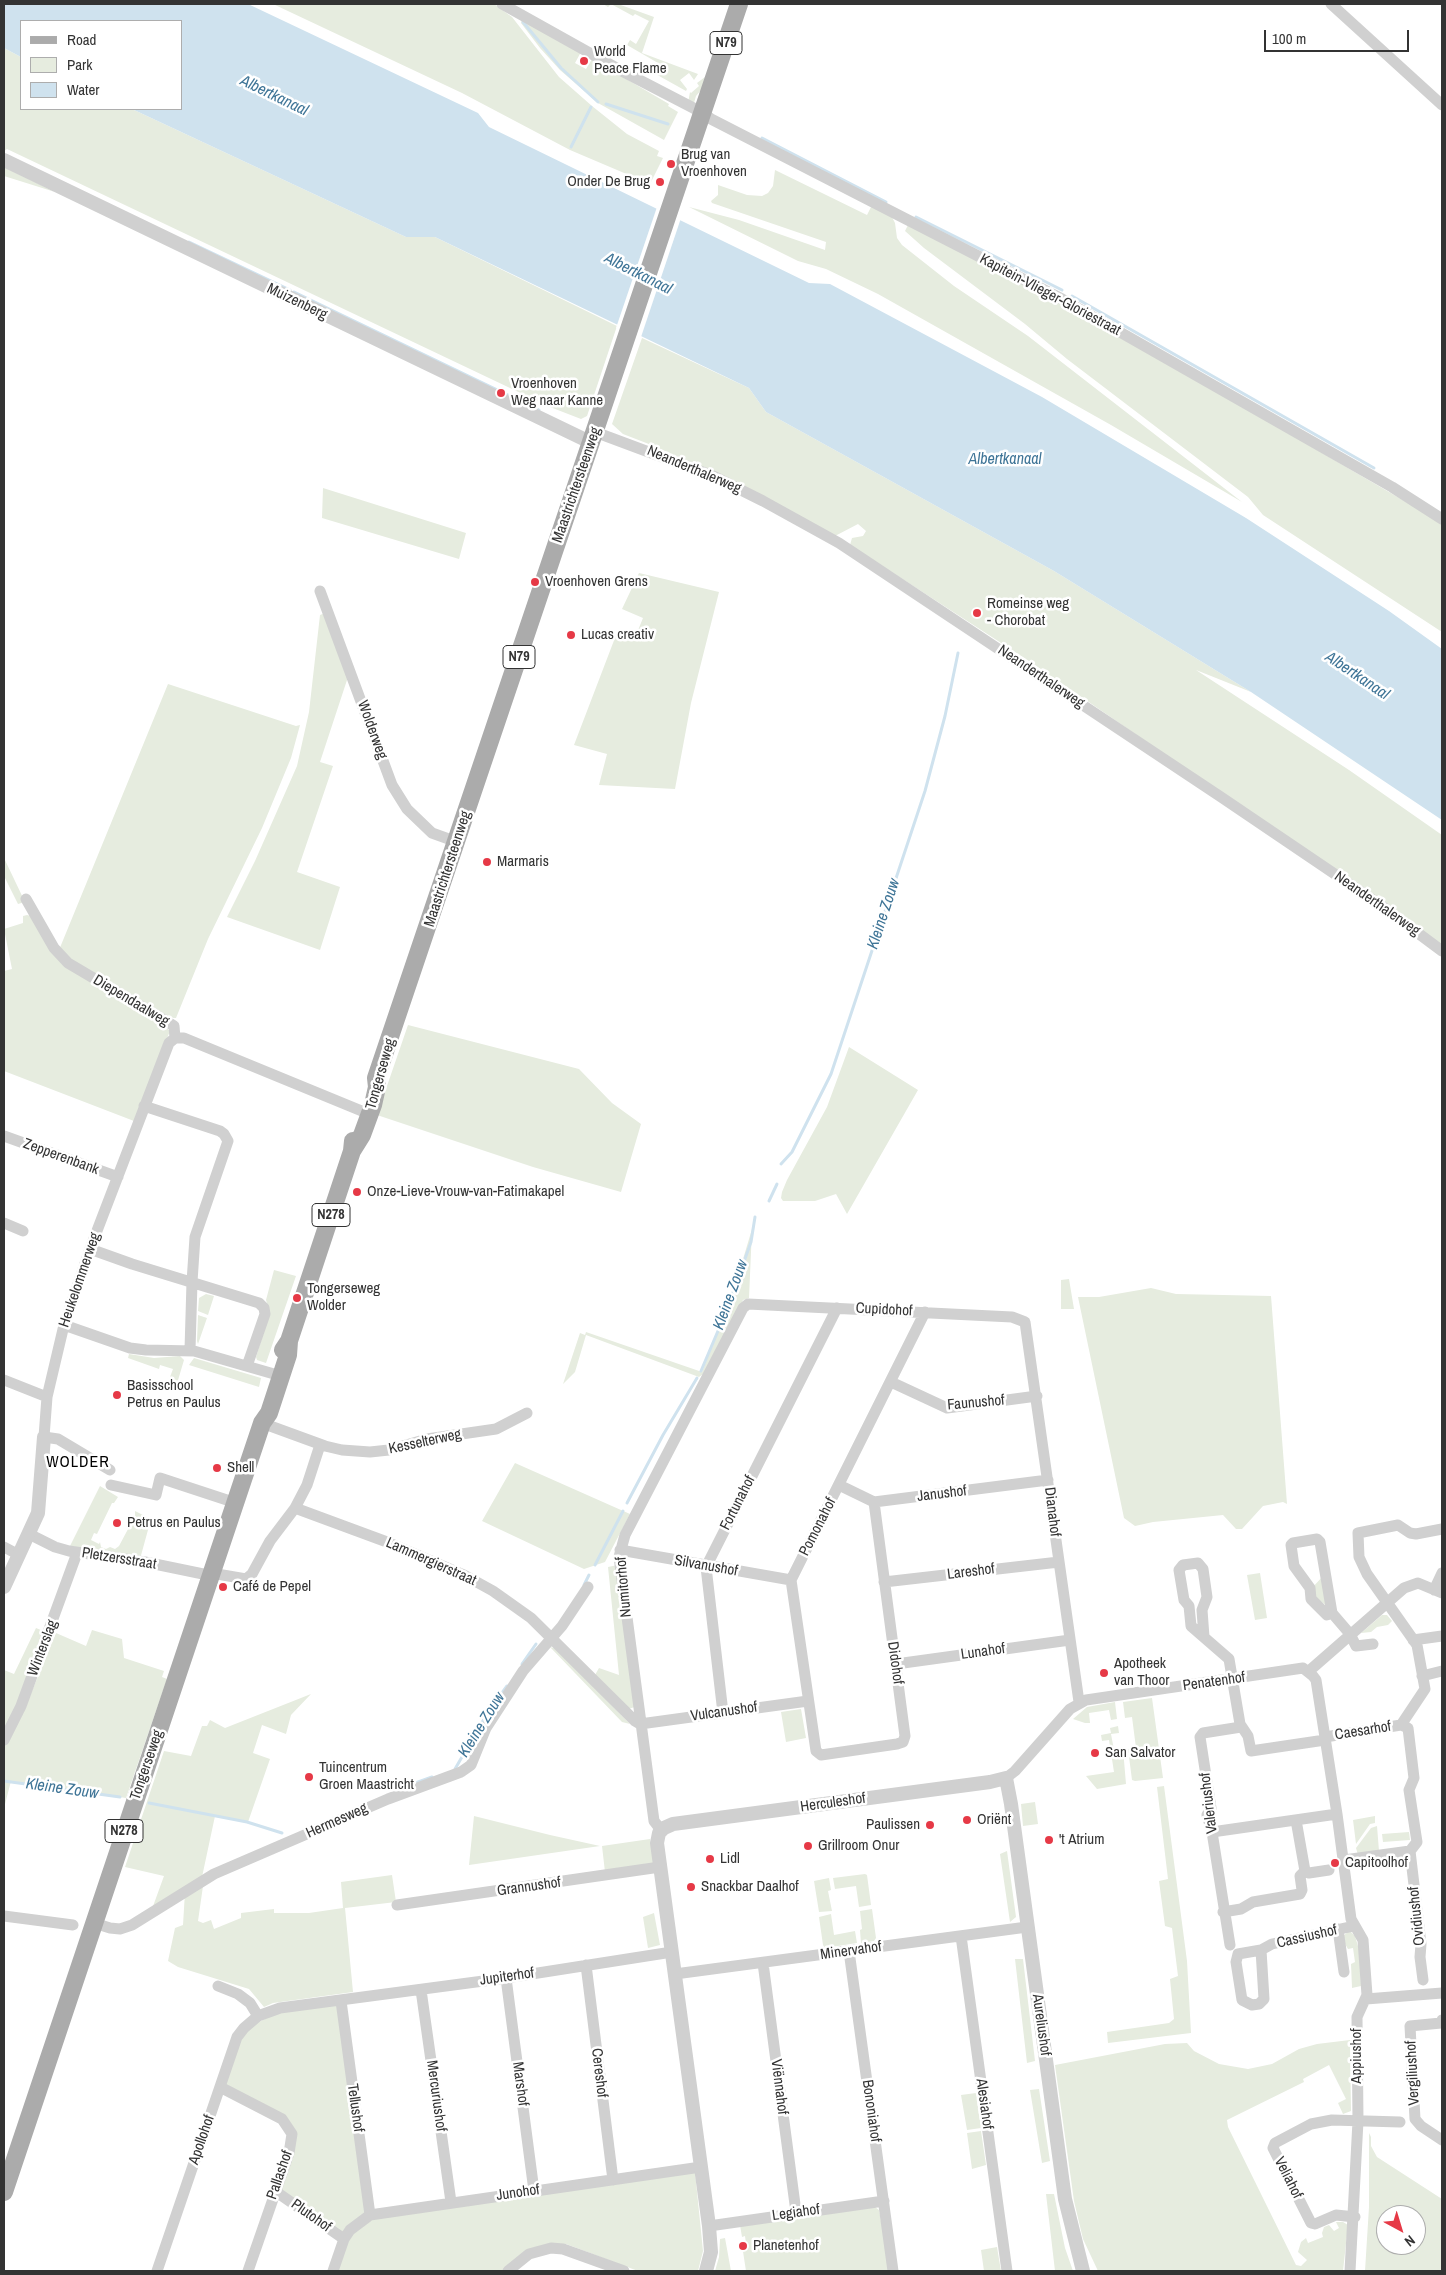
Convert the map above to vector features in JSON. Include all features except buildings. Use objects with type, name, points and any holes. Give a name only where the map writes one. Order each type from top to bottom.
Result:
[{"type":"main road","name":"Maastrichtersteenweg","points":[[415,966],[739,4]]},
{"type":"main road","name":"Tongerseweg","points":[[4,2192],[236,1503],[262,1423],[262,1410],[277,1375],[281,1353],[289,1341],[352,1152],[354,1132],[365,1113],[370,1084],[376,1078],[415,966]]},
{"type":"street","name":"Kapitein-Vlieger-Gloriestraat","points":[[502,4],[703,113],[710,119],[1062,299],[1392,487],[1442,519]]},
{"type":"street","points":[[1331,4],[1442,105]]},
{"type":"street","name":"Muizenberg","points":[[4,160],[593,437]]},
{"type":"street","name":"Neanderthalerweg","points":[[593,437],[619,440],[713,476],[839,543],[1228,801],[1379,904],[1442,951]]},
{"type":"street","name":"Wolderweg","points":[[320,591],[392,785],[407,809],[432,833],[456,842]]},
{"type":"street","name":"Diependaalweg","points":[[26,899],[54,948],[68,963],[174,1026],[175,1038],[184,1038],[365,1113]]},
{"type":"street","name":"Heukelommerweg","points":[[4,1587],[29,1534],[39,1507],[47,1397],[64,1325],[90,1249],[144,1106],[170,1042],[175,1038]]},
{"type":"street","points":[[144,1106],[220,1131],[228,1141],[196,1232],[190,1350]]},
{"type":"street","name":"Zepperenbank","points":[[4,1136],[118,1177]]},
{"type":"street","points":[[4,1223],[23,1230]]},
{"type":"street","points":[[90,1249],[132,1264],[260,1303],[264,1308],[265,1314],[247,1366]]},
{"type":"street","name":"Cupidohof","points":[[743,1308],[752,1304],[925,1312],[1012,1317],[1025,1322]]},
{"type":"street","name":"Numitorhof","points":[[661,1830],[654,1821],[619,1562],[620,1550],[625,1536],[743,1308]]},
{"type":"street","name":"Fortunahof","points":[[706,1567],[837,1308]]},
{"type":"street","name":"Pomonahof","points":[[791,1580],[925,1312]]},
{"type":"street","name":"Dianahof","points":[[1025,1322],[1079,1702]]},
{"type":"street","points":[[64,1325],[130,1348],[190,1350],[277,1375]]},
{"type":"street","points":[[4,1380],[47,1397]]},
{"type":"street","name":"Faunushof","points":[[891,1382],[946,1408],[1037,1396]]},
{"type":"street","name":"Kesselterweg","points":[[262,1423],[342,1450],[379,1451],[427,1438],[496,1429],[527,1413]]},
{"type":"street","points":[[44,1438],[58,1440],[110,1470]]},
{"type":"street","points":[[212,1574],[242,1579],[249,1577],[270,1541],[295,1508],[307,1485],[320,1444]]},
{"type":"street","name":"Janushof","points":[[874,1502],[1048,1480]]},
{"type":"street","points":[[112,1485],[156,1495],[159,1483],[236,1503]]},
{"type":"street","points":[[839,1485],[874,1502]]},
{"type":"street","name":"Didohof","points":[[808,1701],[816,1751],[821,1755],[903,1742],[905,1736],[874,1502]]},
{"type":"street","name":"Lammergierstraat","points":[[295,1508],[368,1534],[464,1575],[493,1591],[516,1606],[640,1724]]},
{"type":"street","name":"Caesarhof","points":[[1401,1724],[1425,1689],[1417,1645],[1387,1604],[1359,1558],[1358,1533],[1398,1525],[1410,1533],[1416,1534],[1442,1529]]},
{"type":"street","name":"Pletzersstraat","points":[[29,1534],[55,1547],[77,1553],[145,1562],[208,1575],[212,1574]]},
{"type":"street","points":[[1332,1613],[1326,1615],[1311,1599],[1310,1588],[1294,1566],[1291,1546],[1293,1543],[1317,1539],[1320,1542],[1332,1613],[1350,1634],[1356,1646],[1372,1644]]},
{"type":"street","points":[[4,1548],[19,1555]]},
{"type":"street","name":"Silvanushof","points":[[620,1550],[706,1567],[791,1580]]},
{"type":"street","name":"Winterslag","points":[[4,1740],[21,1706],[77,1553]]},
{"type":"street","name":"Lareshof","points":[[884,1582],[1058,1562]]},
{"type":"street","points":[[1204,1637],[1202,1610],[1208,1597],[1203,1570],[1198,1563],[1183,1565],[1179,1570],[1184,1600],[1189,1606],[1191,1626],[1229,1659],[1241,1727]]},
{"type":"street","points":[[706,1567],[723,1713]]},
{"type":"street","points":[[1309,1671],[1350,1634],[1411,1584],[1418,1584],[1438,1591],[1442,1573]]},
{"type":"street","points":[[791,1580],[808,1701]]},
{"type":"street","name":"Hermesweg","points":[[94,1922],[110,1928],[126,1927],[214,1874],[388,1799],[458,1774],[471,1765],[486,1728],[523,1671],[562,1626],[588,1587]]},
{"type":"street","points":[[1414,1640],[1442,1636]]},
{"type":"street","name":"Lunahof","points":[[896,1664],[1070,1640]]},
{"type":"street","name":"Penatenhof","points":[[1079,1702],[1095,1698],[1233,1680],[1303,1668],[1309,1671]]},
{"type":"street","name":"Appiushof","points":[[1309,1671],[1316,1680],[1344,1860],[1351,1919],[1364,1940],[1366,1999],[1358,2011],[1357,2017],[1358,2121],[1355,2217],[1350,2271]]},
{"type":"street","points":[[1422,1676],[1442,1671]]},
{"type":"street","name":"Vulcanushof","points":[[640,1724],[808,1701]]},
{"type":"street","points":[[1006,1778],[1016,1771],[1063,1717],[1079,1702]]},
{"type":"street","name":"Caesarhof","points":[[1241,1727],[1248,1736],[1251,1751],[1401,1724],[1408,1728],[1414,1778]]},
{"type":"street","name":"Valeriushof","points":[[1230,1945],[1208,1816],[1211,1808],[1200,1737],[1202,1733],[1241,1727]]},
{"type":"street","name":"Herculeshof","points":[[661,1830],[673,1824],[990,1782],[1006,1778]]},
{"type":"street","name":"Aureliushof","points":[[1006,1778],[1064,2199],[1083,2271]]},
{"type":"street","name":"Ovidiushof","points":[[1414,1778],[1409,1790],[1417,1842],[1410,1851],[1421,1944],[1420,1957],[1423,1980]]},
{"type":"street","points":[[1212,1832],[1337,1814]]},
{"type":"street","points":[[1296,1820],[1305,1871]]},
{"type":"street","points":[[661,1830],[657,1840],[660,1868],[709,2226],[711,2252],[706,2271]]},
{"type":"street","points":[[1344,1860],[1410,1851]]},
{"type":"street","name":"Grannushof","points":[[397,1905],[660,1868]]},
{"type":"street","points":[[1305,1871],[1309,1873],[1329,1870]]},
{"type":"street","points":[[1223,1912],[1241,1909],[1252,1902],[1300,1894],[1302,1890],[1300,1876],[1305,1871]]},
{"type":"street","points":[[4,1916],[73,1926]]},
{"type":"street","name":"Cassiushof","points":[[1261,1950],[1264,1999],[1259,2004],[1252,2005],[1242,2000],[1236,1962],[1238,1954],[1261,1950],[1272,1944],[1354,1926]]},
{"type":"street","name":"Minervahof","points":[[675,1974],[1027,1927]]},
{"type":"street","points":[[1338,1930],[1344,1972]]},
{"type":"street","name":"Alesiahof","points":[[961,1936],[1007,2271]]},
{"type":"street","name":"Bononiahof","points":[[849,1951],[893,2271]]},
{"type":"street","name":"Jupiterhof","points":[[341,2001],[672,1952]]},
{"type":"street","name":"Viënnahof","points":[[763,1963],[796,2212]]},
{"type":"street","name":"Cereshof","points":[[586,1965],[613,2180]]},
{"type":"street","name":"Marshof","points":[[506,1978],[534,2191]]},
{"type":"street","points":[[218,1986],[238,1994],[250,2003],[258,2016]]},
{"type":"street","name":"Mercuriushof","points":[[421,1990],[451,2202]]},
{"type":"street","points":[[1366,1999],[1442,1993]]},
{"type":"street","name":"Apollohof","points":[[157,2271],[237,2037],[258,2016],[280,2008],[341,2001]]},
{"type":"street","name":"Tellushof","points":[[341,2001],[370,2215]]},
{"type":"street","name":"Vergiliushof","points":[[1442,2020],[1441,2023],[1410,2026],[1415,2119],[1421,2126],[1442,2140]]},
{"type":"street","name":"Pallashof","points":[[220,2087],[282,2119],[292,2134],[291,2143],[248,2271]]},
{"type":"street","name":"Veliahof","points":[[1355,2217],[1336,2215],[1315,2224],[1311,2223],[1273,2148],[1276,2143],[1311,2124],[1332,2120],[1358,2121]]},
{"type":"street","name":"Vergiliushof","points":[[1358,2121],[1400,2122]]},
{"type":"street","name":"Junohof","points":[[344,2239],[350,2230],[370,2215],[701,2167]]},
{"type":"street","name":"Plutohof","points":[[275,2191],[344,2239],[333,2271]]},
{"type":"street","name":"Legiahof","points":[[709,2226],[796,2212],[884,2201]]},
{"type":"street","points":[[508,2271],[529,2254],[551,2248],[563,2249],[609,2269],[624,2271]]},
{"type":"green space","points":[[273,4],[494,4],[512,17],[559,77],[627,134],[659,151],[657,156],[663,158],[650,184],[570,150],[462,93]]},
{"type":"green space","points":[[611,4],[618,4],[654,17],[642,53],[698,74],[694,80],[689,73],[680,80],[687,89],[686,91],[652,72],[658,63],[627,45],[630,40],[636,44],[649,21],[635,14],[633,16]]},
{"type":"green space","points":[[522,20],[581,52],[575,63],[586,69],[592,59],[669,104],[668,106],[678,112],[664,140],[598,103],[560,70],[521,23]]},
{"type":"green space","points":[[4,48],[20,56],[20,110],[134,110],[406,237],[435,237],[617,326],[587,416],[581,419],[550,407],[7,149],[4,151]]},
{"type":"green space","points":[[705,77],[702,89],[696,96],[694,103],[688,103],[690,92],[699,86],[697,83]]},
{"type":"green space","points":[[4,167],[55,192],[4,176]]},
{"type":"green space","points":[[775,170],[867,215],[872,205],[892,217],[895,223],[897,238],[902,245],[954,286],[1028,336],[1242,502],[1111,425],[878,294],[826,269],[798,261],[689,207],[739,220],[825,250],[826,242],[712,203],[711,201],[718,195],[718,185],[747,195],[762,196],[768,193],[773,186]]},
{"type":"green space","points":[[909,223],[1074,308],[1442,523],[1442,632],[1263,515],[1248,497],[924,248],[905,231]]},
{"type":"green space","points":[[642,338],[749,388],[766,412],[1054,571],[1251,692],[1196,670],[1349,770],[1442,835],[1442,947],[1032,663],[850,545],[852,538],[863,536],[866,531],[858,524],[835,536],[762,495],[623,434],[612,424]]},
{"type":"green space","points":[[323,488],[466,533],[459,559],[322,518]]},
{"type":"green space","points":[[639,573],[719,592],[691,703],[675,789],[599,785],[607,754],[574,745],[618,630],[636,635],[643,618],[622,609]]},
{"type":"green space","points":[[325,613],[348,677],[320,762],[333,766],[297,872],[340,887],[320,950],[227,917],[255,861],[297,766],[309,712],[320,615]]},
{"type":"green space","points":[[168,684],[296,726],[300,725],[291,758],[262,828],[208,939],[176,1018],[170,1018],[74,964],[59,950]]},
{"type":"green space","points":[[4,858],[25,902],[18,904],[4,876]]},
{"type":"green space","points":[[23,916],[31,916],[57,956],[160,1021],[170,1031],[134,1121],[4,1071],[4,971],[12,969],[4,929],[23,923]]},
{"type":"green space","points":[[408,1025],[579,1069],[612,1103],[641,1124],[621,1192],[533,1167],[377,1115]]},
{"type":"green space","points":[[849,1047],[918,1090],[847,1214],[836,1194],[815,1201],[783,1201],[781,1198],[782,1192],[787,1180],[827,1107]]},
{"type":"green space","points":[[752,1229],[749,1298],[743,1300],[706,1372],[699,1377],[586,1335],[575,1372],[563,1384],[580,1333],[585,1335],[586,1332],[702,1372],[732,1296]]},
{"type":"green space","points":[[274,1270],[296,1276],[266,1363],[257,1360],[256,1357],[270,1313],[266,1300]]},
{"type":"green space","points":[[1069,1279],[1074,1309],[1061,1309],[1061,1280]]},
{"type":"green space","points":[[1151,1288],[1176,1294],[1271,1296],[1287,1504],[1283,1502],[1263,1506],[1242,1529],[1236,1529],[1223,1515],[1153,1522],[1135,1526],[1124,1518],[1078,1297],[1099,1297]]},
{"type":"green space","points":[[206,1294],[214,1296],[208,1315],[198,1311],[199,1298]]},
{"type":"green space","points":[[198,1315],[207,1318],[198,1344],[197,1341]]},
{"type":"green space","points":[[129,1354],[154,1358],[180,1356],[184,1360],[176,1387],[171,1385],[174,1378],[170,1377],[173,1369],[160,1365],[159,1369],[128,1358]]},
{"type":"green space","points":[[194,1358],[261,1378],[259,1387],[189,1365]]},
{"type":"green space","points":[[515,1463],[630,1514],[605,1562],[584,1569],[482,1521]]},
{"type":"green space","points":[[100,1486],[118,1497],[112,1503],[97,1534],[94,1533],[91,1540],[99,1544],[100,1542],[101,1547],[106,1549],[110,1547],[115,1549],[119,1546],[135,1516],[135,1511],[151,1519],[140,1559],[70,1546]]},
{"type":"green space","points":[[618,1565],[635,1707],[628,1709],[595,1675],[599,1668],[619,1675],[608,1567]]},
{"type":"green space","points":[[1260,1573],[1267,1618],[1255,1620],[1247,1575]]},
{"type":"green space","points":[[1323,1576],[1328,1607],[1314,1596],[1312,1588]]},
{"type":"green space","points":[[1382,1615],[1387,1615],[1392,1621],[1388,1625],[1377,1627],[1371,1632],[1361,1633]]},
{"type":"green space","points":[[36,1628],[48,1633],[4,1736],[4,1670],[14,1674]]},
{"type":"green space","points":[[92,1630],[122,1639],[124,1658],[164,1671],[162,1677],[167,1679],[126,1798],[11,1781],[4,1808],[4,1746],[27,1703],[56,1633],[86,1646]]},
{"type":"green space","points":[[550,1647],[557,1649],[630,1724],[622,1722]]},
{"type":"green space","points":[[311,1694],[291,1715],[286,1734],[262,1725],[253,1753],[270,1759],[248,1822],[215,1816],[202,1877],[152,1909],[164,1876],[125,1867],[164,1751],[191,1756],[202,1726],[207,1726],[210,1720],[225,1728]]},
{"type":"green space","points":[[1152,1698],[1163,1778],[1135,1781],[1132,1780],[1128,1749],[1136,1748],[1132,1717],[1125,1718],[1123,1702]]},
{"type":"green space","points":[[1115,1702],[1117,1719],[1111,1720],[1109,1710],[1089,1713],[1090,1723],[1073,1719],[1087,1707]]},
{"type":"green space","points":[[801,1709],[806,1738],[786,1742],[781,1712]]},
{"type":"green space","points":[[1118,1726],[1119,1733],[1111,1734],[1114,1750],[1123,1749],[1126,1784],[1097,1789],[1086,1776],[1114,1772],[1109,1740],[1102,1741],[1101,1735],[1111,1733],[1110,1728]]},
{"type":"green space","points":[[1164,1786],[1187,1961],[1191,2033],[1108,2043],[1107,2032],[1169,2023],[1174,2019],[1170,1979],[1178,1976],[1172,1928],[1165,1926],[1159,1881],[1168,1879],[1157,1787]]},
{"type":"green space","points":[[1035,1802],[1038,1824],[1023,1826],[1021,1804]]},
{"type":"green space","points":[[474,1816],[550,1835],[600,1846],[469,1865]]},
{"type":"green space","points":[[1375,1816],[1375,1823],[1370,1824],[1356,1844],[1353,1820]]},
{"type":"green space","points":[[1377,1826],[1379,1851],[1358,1855],[1356,1848],[1371,1828]]},
{"type":"green space","points":[[1409,1832],[1410,1840],[1383,1842],[1382,1834]]},
{"type":"green space","points":[[650,1839],[654,1865],[605,1872],[602,1846]]},
{"type":"green space","points":[[1007,1851],[1016,1917],[1010,1922],[1000,1854]]},
{"type":"green space","points":[[392,1875],[396,1902],[345,1908],[353,1992],[273,2003],[264,2007],[249,1989],[178,1967],[168,1961],[175,1928],[183,1925],[185,1892],[203,1886],[198,1921],[203,1923],[211,1920],[214,1929],[241,1918],[241,1913],[274,1909],[274,1913],[309,1913],[343,1908],[341,1882]]},
{"type":"green space","points":[[867,1875],[871,1905],[859,1907],[856,1886],[835,1889],[833,1878]]},
{"type":"green space","points":[[829,1878],[831,1890],[828,1891],[832,1911],[819,1912],[814,1881]]},
{"type":"green space","points":[[872,1909],[876,1938],[874,1941],[861,1943],[860,1911]]},
{"type":"green space","points":[[654,1913],[660,1945],[648,1948],[643,1917]]},
{"type":"green space","points":[[831,1914],[834,1935],[855,1931],[857,1943],[825,1948],[819,1917]]},
{"type":"green space","points":[[1350,1931],[1355,1936],[1360,1953],[1361,1986],[1352,1988],[1351,1964],[1355,1962],[1353,1948],[1348,1949],[1341,1937]]},
{"type":"green space","points":[[1015,1959],[1023,1959],[1035,2061],[1027,2063]]},
{"type":"green space","points":[[339,2004],[366,2213],[342,2235],[277,2190],[294,2130],[223,2085],[246,2028],[282,2011]]},
{"type":"green space","points":[[1350,2040],[1351,2111],[1343,2114],[1338,2103],[1346,2099],[1329,2065],[1303,2079],[1304,2082],[1227,2120],[1228,2127],[1296,2265],[1301,2266],[1307,2260],[1298,2252],[1301,2242],[1306,2238],[1308,2243],[1323,2237],[1324,2227],[1329,2225],[1334,2231],[1339,2228],[1336,2222],[1343,2222],[1348,2225],[1343,2271],[1098,2271],[1083,2239],[1074,2201],[1055,2065],[1165,2044],[1187,2043],[1194,2051],[1219,2064],[1248,2069],[1272,2064],[1299,2049],[1317,2044]]},
{"type":"green space","points":[[1039,2089],[1050,2161],[1042,2163],[1030,2090]]},
{"type":"green space","points":[[976,2093],[981,2128],[967,2130],[961,2095]]},
{"type":"green space","points":[[981,2131],[986,2165],[972,2169],[967,2133]]},
{"type":"green space","points":[[1369,2133],[1371,2146],[1377,2157],[1442,2199],[1442,2271],[1365,2271],[1369,2207]]},
{"type":"green space","points":[[695,2172],[703,2251],[698,2271],[638,2271],[566,2244],[547,2244],[505,2271],[336,2271],[350,2231],[365,2219]]},
{"type":"green space","points":[[1046,2194],[1054,2194],[1065,2248],[1073,2271],[1055,2271]]},
{"type":"green space","points":[[875,2207],[879,2210],[890,2271],[746,2271],[742,2245],[746,2244],[745,2236],[742,2237],[740,2225]]},
{"type":"green space","points":[[725,2238],[731,2271],[715,2271],[719,2257],[720,2239]]},
{"type":"green space","points":[[997,2247],[1001,2271],[984,2271],[981,2250]]},
{"type":"water","name":"Albertkanaal","points":[[4,4],[248,4],[478,113],[489,127],[809,283],[830,284],[1042,397],[1246,518],[1389,611],[1442,649],[1442,820],[1251,692],[1054,571],[766,412],[749,388],[435,237],[406,237],[134,110],[182,110],[182,20],[20,20],[20,56],[4,48]]},
{"type":"pier","points":[[657,207],[681,218],[640,340],[616,328]]},
{"type":"waterway","points":[[523,22],[561,68],[598,102]]},
{"type":"waterway","points":[[606,104],[668,124]]},
{"type":"waterway","points":[[571,147],[591,107]]},
{"type":"waterway","points":[[762,138],[886,202]]},
{"type":"waterway","points":[[916,217],[1062,290]]},
{"type":"waterway","points":[[189,242],[290,290]]},
{"type":"waterway","points":[[294,292],[539,410]]},
{"type":"waterway","points":[[1072,296],[1374,468]]},
{"type":"waterway","name":"Kleine Zouw","points":[[781,1164],[792,1152],[831,1074],[925,791],[945,716],[958,653]]},
{"type":"waterway","name":"Kleine Zouw","points":[[769,1201],[777,1184]]},
{"type":"waterway","name":"Kleine Zouw","points":[[701,1371],[726,1312],[751,1242],[755,1217]]},
{"type":"waterway","name":"Kleine Zouw","points":[[627,1503],[663,1435],[697,1378]]},
{"type":"waterway","name":"Kleine Zouw","points":[[595,1565],[623,1511]]},
{"type":"waterway","name":"Kleine Zouw","points":[[584,1585],[589,1575]]},
{"type":"waterway","name":"Kleine Zouw","points":[[522,1664],[536,1644]]},
{"type":"waterway","name":"Kleine Zouw","points":[[455,1769],[488,1712],[507,1686]]},
{"type":"waterway","name":"Kleine Zouw","points":[[396,1790],[432,1777]]},
{"type":"waterway","name":"Kleine Zouw","points":[[4,1781],[120,1797]]},
{"type":"waterway","name":"Kleine Zouw","points":[[149,1803],[247,1822],[282,1833]]},
{"type":"place","name":"World Peace Flame","points":[[584,61]]},
{"type":"place","name":"Brug van Vroenhoven","points":[[671,164]]},
{"type":"place","name":"Onder De Brug","points":[[660,182]]},
{"type":"place","name":"Vroenhoven Weg naar Kanne","points":[[501,393]]},
{"type":"place","name":"Vroenhoven Grens","points":[[535,582]]},
{"type":"place","name":"Romeinse weg - Chorobat","points":[[977,613]]},
{"type":"place","name":"Lucas creativ","points":[[571,635]]},
{"type":"place","name":"Marmaris","points":[[487,862]]},
{"type":"place","name":"Onze-Lieve-Vrouw-van-Fatimakapel","points":[[357,1192]]},
{"type":"place","name":"Tongerseweg Wolder","points":[[297,1298]]},
{"type":"place","name":"Basisschool Petrus en Paulus","points":[[117,1395]]},
{"type":"place","name":"Shell","points":[[217,1468]]},
{"type":"place","name":"Petrus en Paulus","points":[[117,1523]]},
{"type":"place","name":"Café de Pepel","points":[[223,1587]]},
{"type":"place","name":"Apotheek van Thoor","points":[[1104,1673]]},
{"type":"place","name":"San Salvator","points":[[1095,1753]]},
{"type":"place","name":"Tuincentrum Groen Maastricht","points":[[309,1777]]},
{"type":"place","name":"Oriënt","points":[[967,1820]]},
{"type":"place","name":"Paulissen","points":[[930,1825]]},
{"type":"place","name":"'t Atrium","points":[[1049,1840]]},
{"type":"place","name":"Grillroom Onur","points":[[808,1846]]},
{"type":"place","name":"Lidl","points":[[710,1859]]},
{"type":"place","name":"Capitoolhof","points":[[1335,1863]]},
{"type":"place","name":"Snackbar Daalhof","points":[[691,1887]]},
{"type":"place","name":"Planetenhof","points":[[743,2246]]},
{"type":"district","name":"WOLDER","points":[[78,1463]]}]
